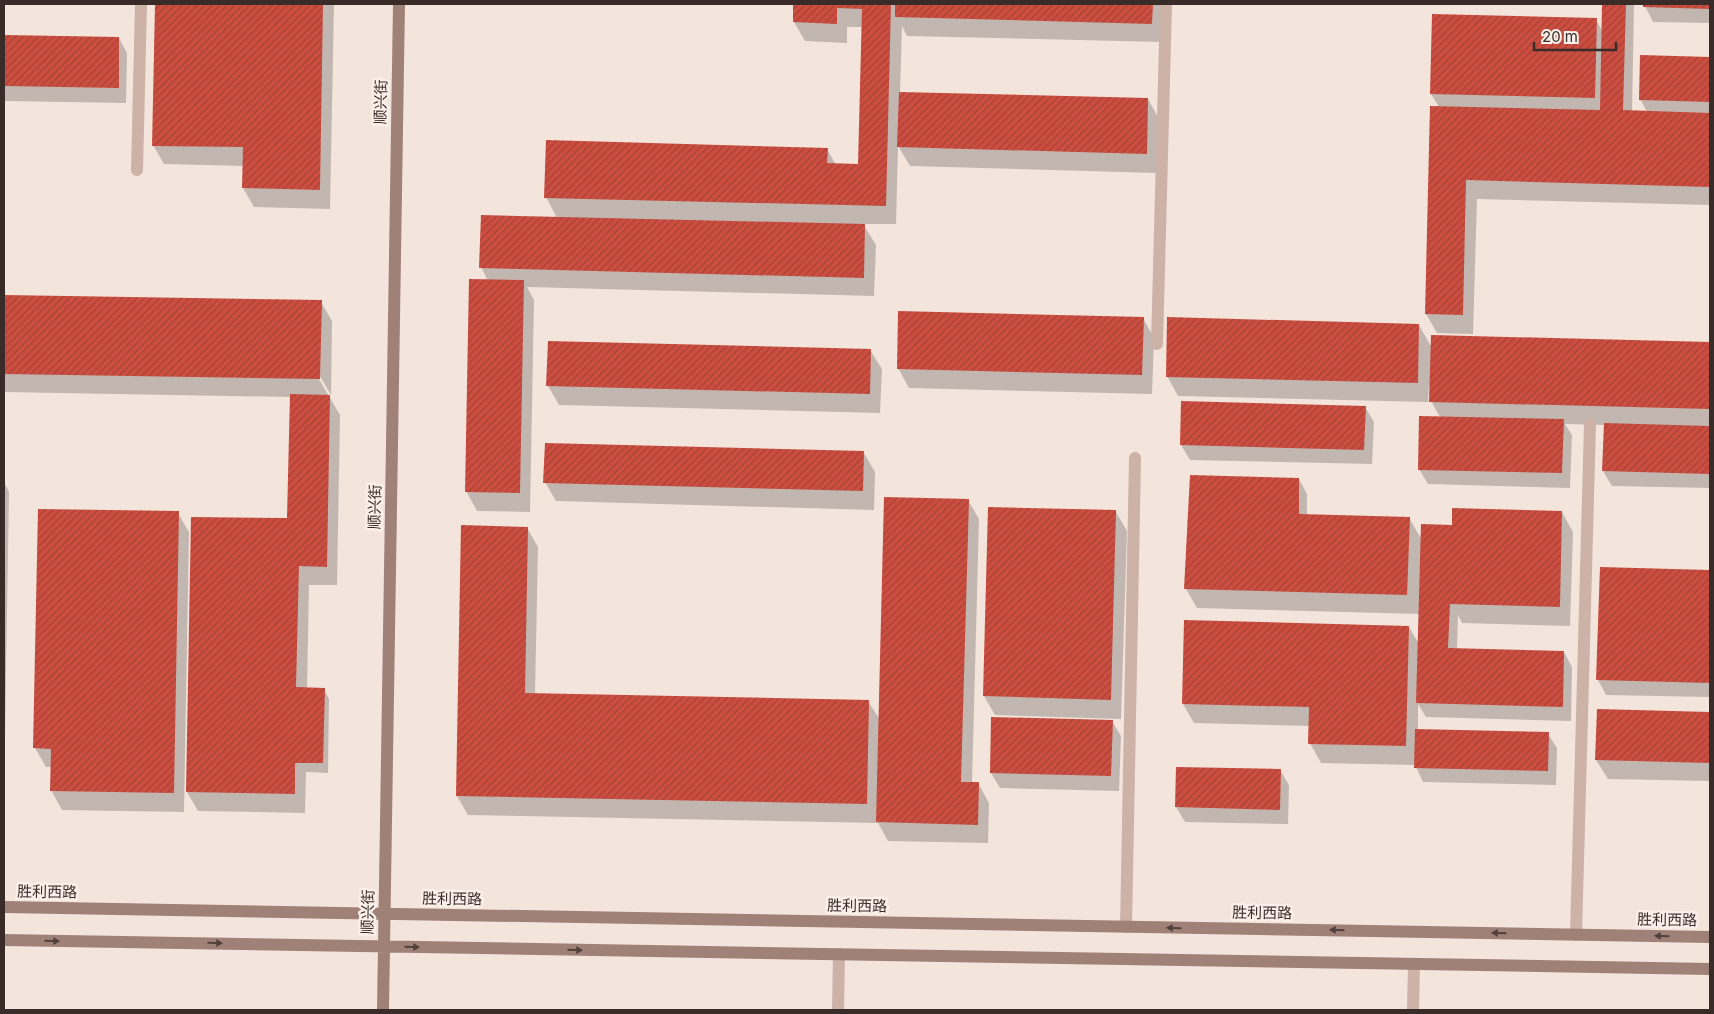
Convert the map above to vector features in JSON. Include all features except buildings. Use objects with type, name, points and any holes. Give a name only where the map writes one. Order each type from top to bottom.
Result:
[{"type":"main road","name":"顺兴街","points":[[383,1010],[399,4]]},
{"type":"main road","name":"胜利西路","points":[[4,908],[1710,937]]},
{"type":"main road","points":[[4,940],[1710,969]]},
{"type":"lane","points":[[137,170],[141,4]]},
{"type":"lane","points":[[1157,344],[1166,4]]},
{"type":"lane","points":[[1576,935],[1590,424]]},
{"type":"lane","points":[[1126,927],[1135,458]]},
{"type":"lane","points":[[838,1010],[839,954]]},
{"type":"lane","points":[[1412,1010],[1414,964]]}]
